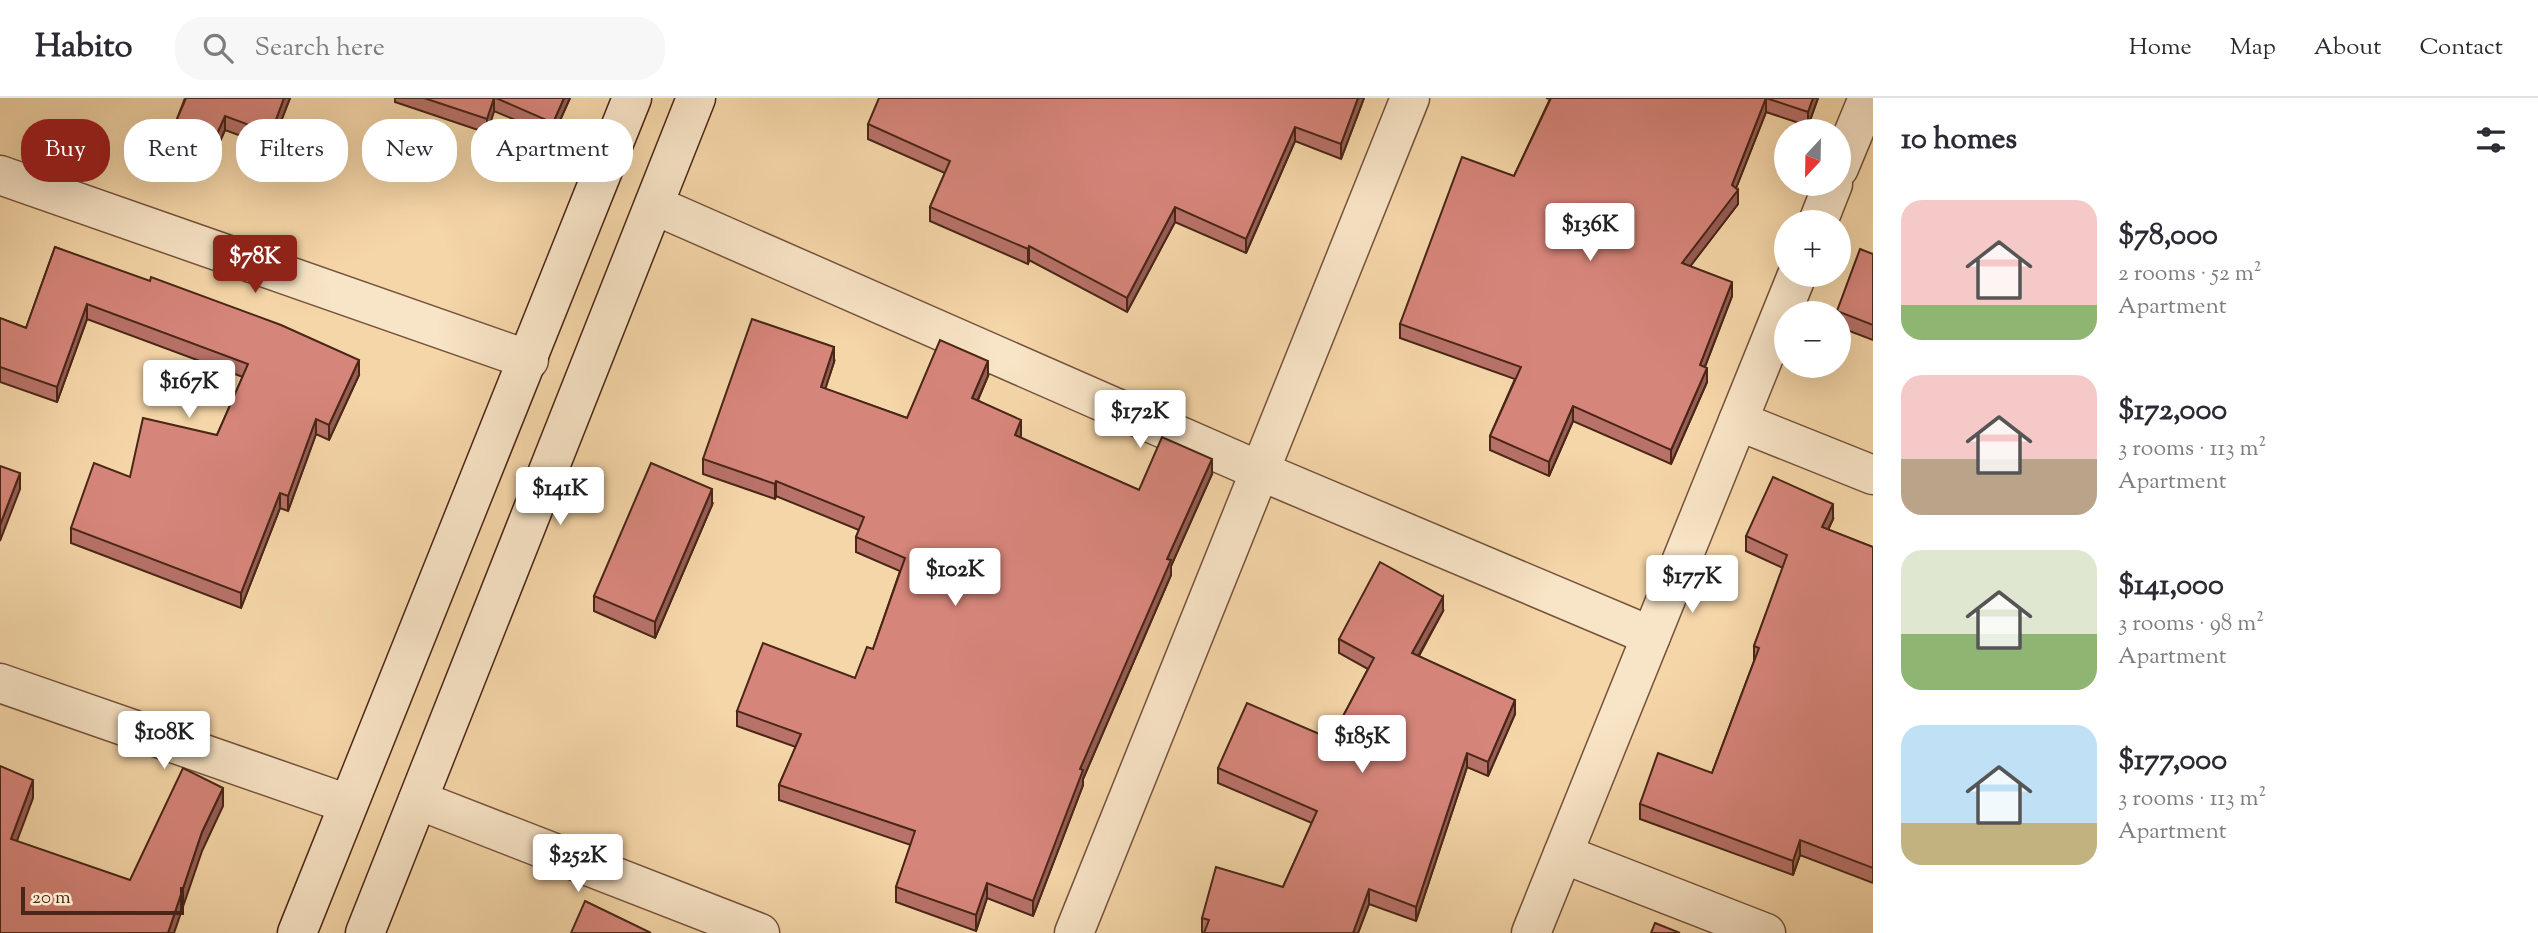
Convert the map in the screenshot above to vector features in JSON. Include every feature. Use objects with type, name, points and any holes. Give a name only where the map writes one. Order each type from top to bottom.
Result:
[{"type":"street","points":[[297,933],[632,98]]},
{"type":"street","points":[[365,933],[696,98]]},
{"type":"street","points":[[1074,933],[1410,98]]},
{"type":"street","points":[[1852,137],[1868,98]]},
{"type":"street","points":[[0,175],[529,360]]},
{"type":"street","points":[[654,205],[1260,471],[1651,636]]},
{"type":"street","points":[[1531,933],[1792,287]]},
{"type":"street","points":[[1738,421],[1873,475]]},
{"type":"street","points":[[0,683],[348,804]]},
{"type":"street","points":[[418,800],[760,933]]},
{"type":"street","points":[[1563,854],[1766,933]]},
{"type":"building","points":[[186,98],[284,98],[276,119],[236,120],[225,116],[222,123],[222,119],[177,119]]},
{"type":"building","points":[[424,98],[494,98],[487,119]]},
{"type":"building","points":[[496,98],[564,98],[555,119],[544,119]]},
{"type":"building","points":[[879,98],[1358,98],[1341,144],[1295,127],[1246,239],[1175,207],[1127,298],[1029,246],[1028,249],[930,207],[950,161],[868,124]]},
{"type":"building","points":[[1551,98],[1766,98],[1732,185],[1738,190],[1682,263],[1732,282],[1700,365],[1707,368],[1671,450],[1573,406],[1549,462],[1490,436],[1521,367],[1400,324],[1462,157],[1514,176]]},
{"type":"building","points":[[1766,98],[1813,98],[1808,112]]},
{"type":"building","points":[[55,247],[150,281],[151,277],[281,325],[359,360],[329,425],[316,419],[288,496],[280,493],[241,593],[71,528],[94,463],[130,477],[143,418],[217,435],[248,364],[87,304],[57,387],[0,367],[0,318],[26,328]]},
{"type":"building","points":[[1860,249],[1873,254],[1873,325],[1851,316],[1851,301],[1841,301],[1846,287],[1851,287],[1851,273]]},
{"type":"building","points":[[752,319],[834,347],[821,387],[907,418],[940,340],[988,361],[972,398],[1021,420],[1015,435],[1139,490],[1162,437],[1212,459],[1167,559],[1171,560],[1080,769],[1083,770],[1033,901],[987,883],[976,915],[896,887],[915,831],[779,785],[801,734],[737,711],[763,643],[855,678],[867,647],[873,649],[905,558],[856,537],[864,517],[776,481],[775,484],[703,459]]},
{"type":"building","points":[[651,463],[712,489],[655,622],[594,596]]},
{"type":"building","points":[[0,466],[20,473],[0,525]]},
{"type":"building","points":[[1773,477],[1833,504],[1822,527],[1873,547],[1873,868],[1800,840],[1793,861],[1640,804],[1658,753],[1712,773],[1759,648],[1754,646],[1787,555],[1746,536]]},
{"type":"building","points":[[1380,562],[1443,597],[1412,653],[1515,700],[1488,762],[1467,753],[1416,907],[1369,889],[1353,933],[1204,933],[1209,920],[1202,918],[1216,867],[1283,887],[1317,811],[1218,768],[1247,703],[1331,739],[1374,658],[1339,639]]},
{"type":"building","points":[[0,766],[33,780],[11,839],[130,880],[183,768],[223,788],[202,832],[168,933],[0,933]]},
{"type":"building","points":[[585,901],[651,933],[571,933]]},
{"type":"building","points":[[1655,923],[1680,933],[1651,933]]}]
